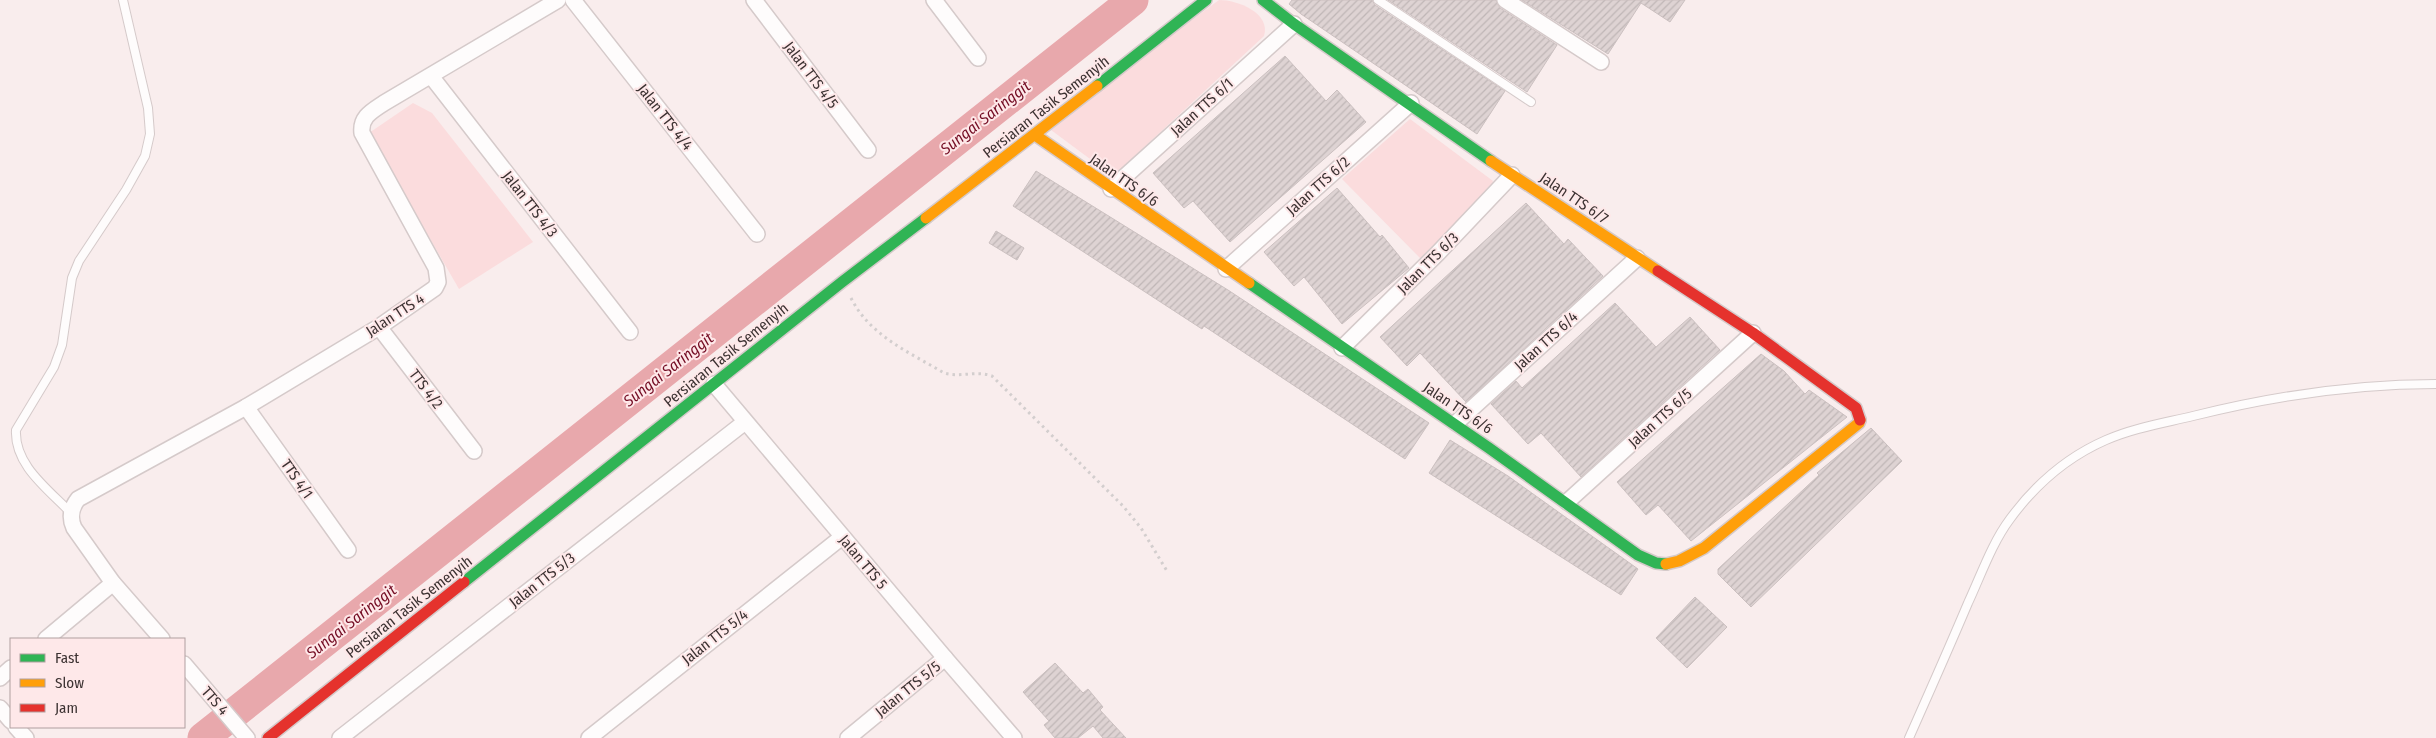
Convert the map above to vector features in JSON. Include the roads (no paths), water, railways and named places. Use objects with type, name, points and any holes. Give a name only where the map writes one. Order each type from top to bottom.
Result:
[{"type":"street","name":"Jalan TTS 4","points":[[71,513],[73,505],[78,499],[246,407],[379,327],[436,288],[438,275],[432,260],[366,141],[361,126],[367,115],[384,103],[558,0]]},
{"type":"street","name":"Jalan TTS 4/4","points":[[573,0],[757,234]]},
{"type":"street","name":"Jalan TTS 4/5","points":[[754,0],[868,150]]},
{"type":"street","points":[[934,0],[978,58]]},
{"type":"street","name":"Persiaran Tasik Semenyih","points":[[268,738],[842,282],[1035,135],[1206,0]]},
{"type":"street","name":"Jalan TTS 6/7","points":[[1263,0],[1294,24],[1411,103],[1512,175],[1753,333],[1856,408],[1861,418],[1860,423]]},
{"type":"street","points":[[1505,0],[1601,62]]},
{"type":"street","name":"Jalan TTS 6/1","points":[[1111,189],[1294,24]]},
{"type":"street","name":"Jalan TTS 4/3","points":[[431,76],[630,332]]},
{"type":"street","name":"Jalan TTS 6/2","points":[[1226,269],[1411,103]]},
{"type":"street","name":"Jalan TTS 6/6","points":[[1035,135],[1226,269],[1456,423],[1648,561],[1666,565],[1691,556],[1716,539],[1860,423]]},
{"type":"street","name":"Jalan TTS 6/3","points":[[1342,348],[1438,253],[1512,175]]},
{"type":"street","name":"Jalan TTS 6/4","points":[[1456,423],[1637,258]]},
{"type":"street","name":"TTS 4/2","points":[[379,327],[474,451]]},
{"type":"street","name":"Jalan TTS 6/5","points":[[1567,502],[1753,333]]},
{"type":"street","name":"Jalan TTS 5","points":[[714,384],[744,422],[1014,738]]},
{"type":"street","name":"TTS 4/1","points":[[246,407],[348,550]]},
{"type":"street","name":"Jalan TTS 5/3","points":[[340,738],[744,422]]},
{"type":"street","points":[[71,513],[74,528],[113,582],[161,638]]},
{"type":"street","name":"Jalan TTS 5/4","points":[[589,738],[842,537]]},
{"type":"street","points":[[47,638],[113,582]]},
{"type":"street","name":"Jalan TTS 5/5","points":[[848,738],[945,658]]},
{"type":"street","name":"TTS 4","points":[[185,665],[247,738]]},
{"type":"street","points":[[0,678],[10,669]]},
{"type":"street","points":[[0,708],[10,720]]},
{"type":"street","points":[[17,728],[26,738]]},
{"type":"lane","points":[[71,513],[29,470],[19,455],[16,430],[54,368],[62,345],[68,295],[79,261],[126,190],[145,156],[150,134],[148,108],[123,0]]},
{"type":"lane","points":[[1378,0],[1531,102]]},
{"type":"lane","points":[[1909,738],[1989,557],[2009,520],[2034,489],[2068,462],[2106,440],[2147,426],[2226,408],[2343,388],[2387,384],[2436,384]]},
{"type":"waterway","name":"Sungai Saringgit","points":[[203,738],[1133,0]]}]
